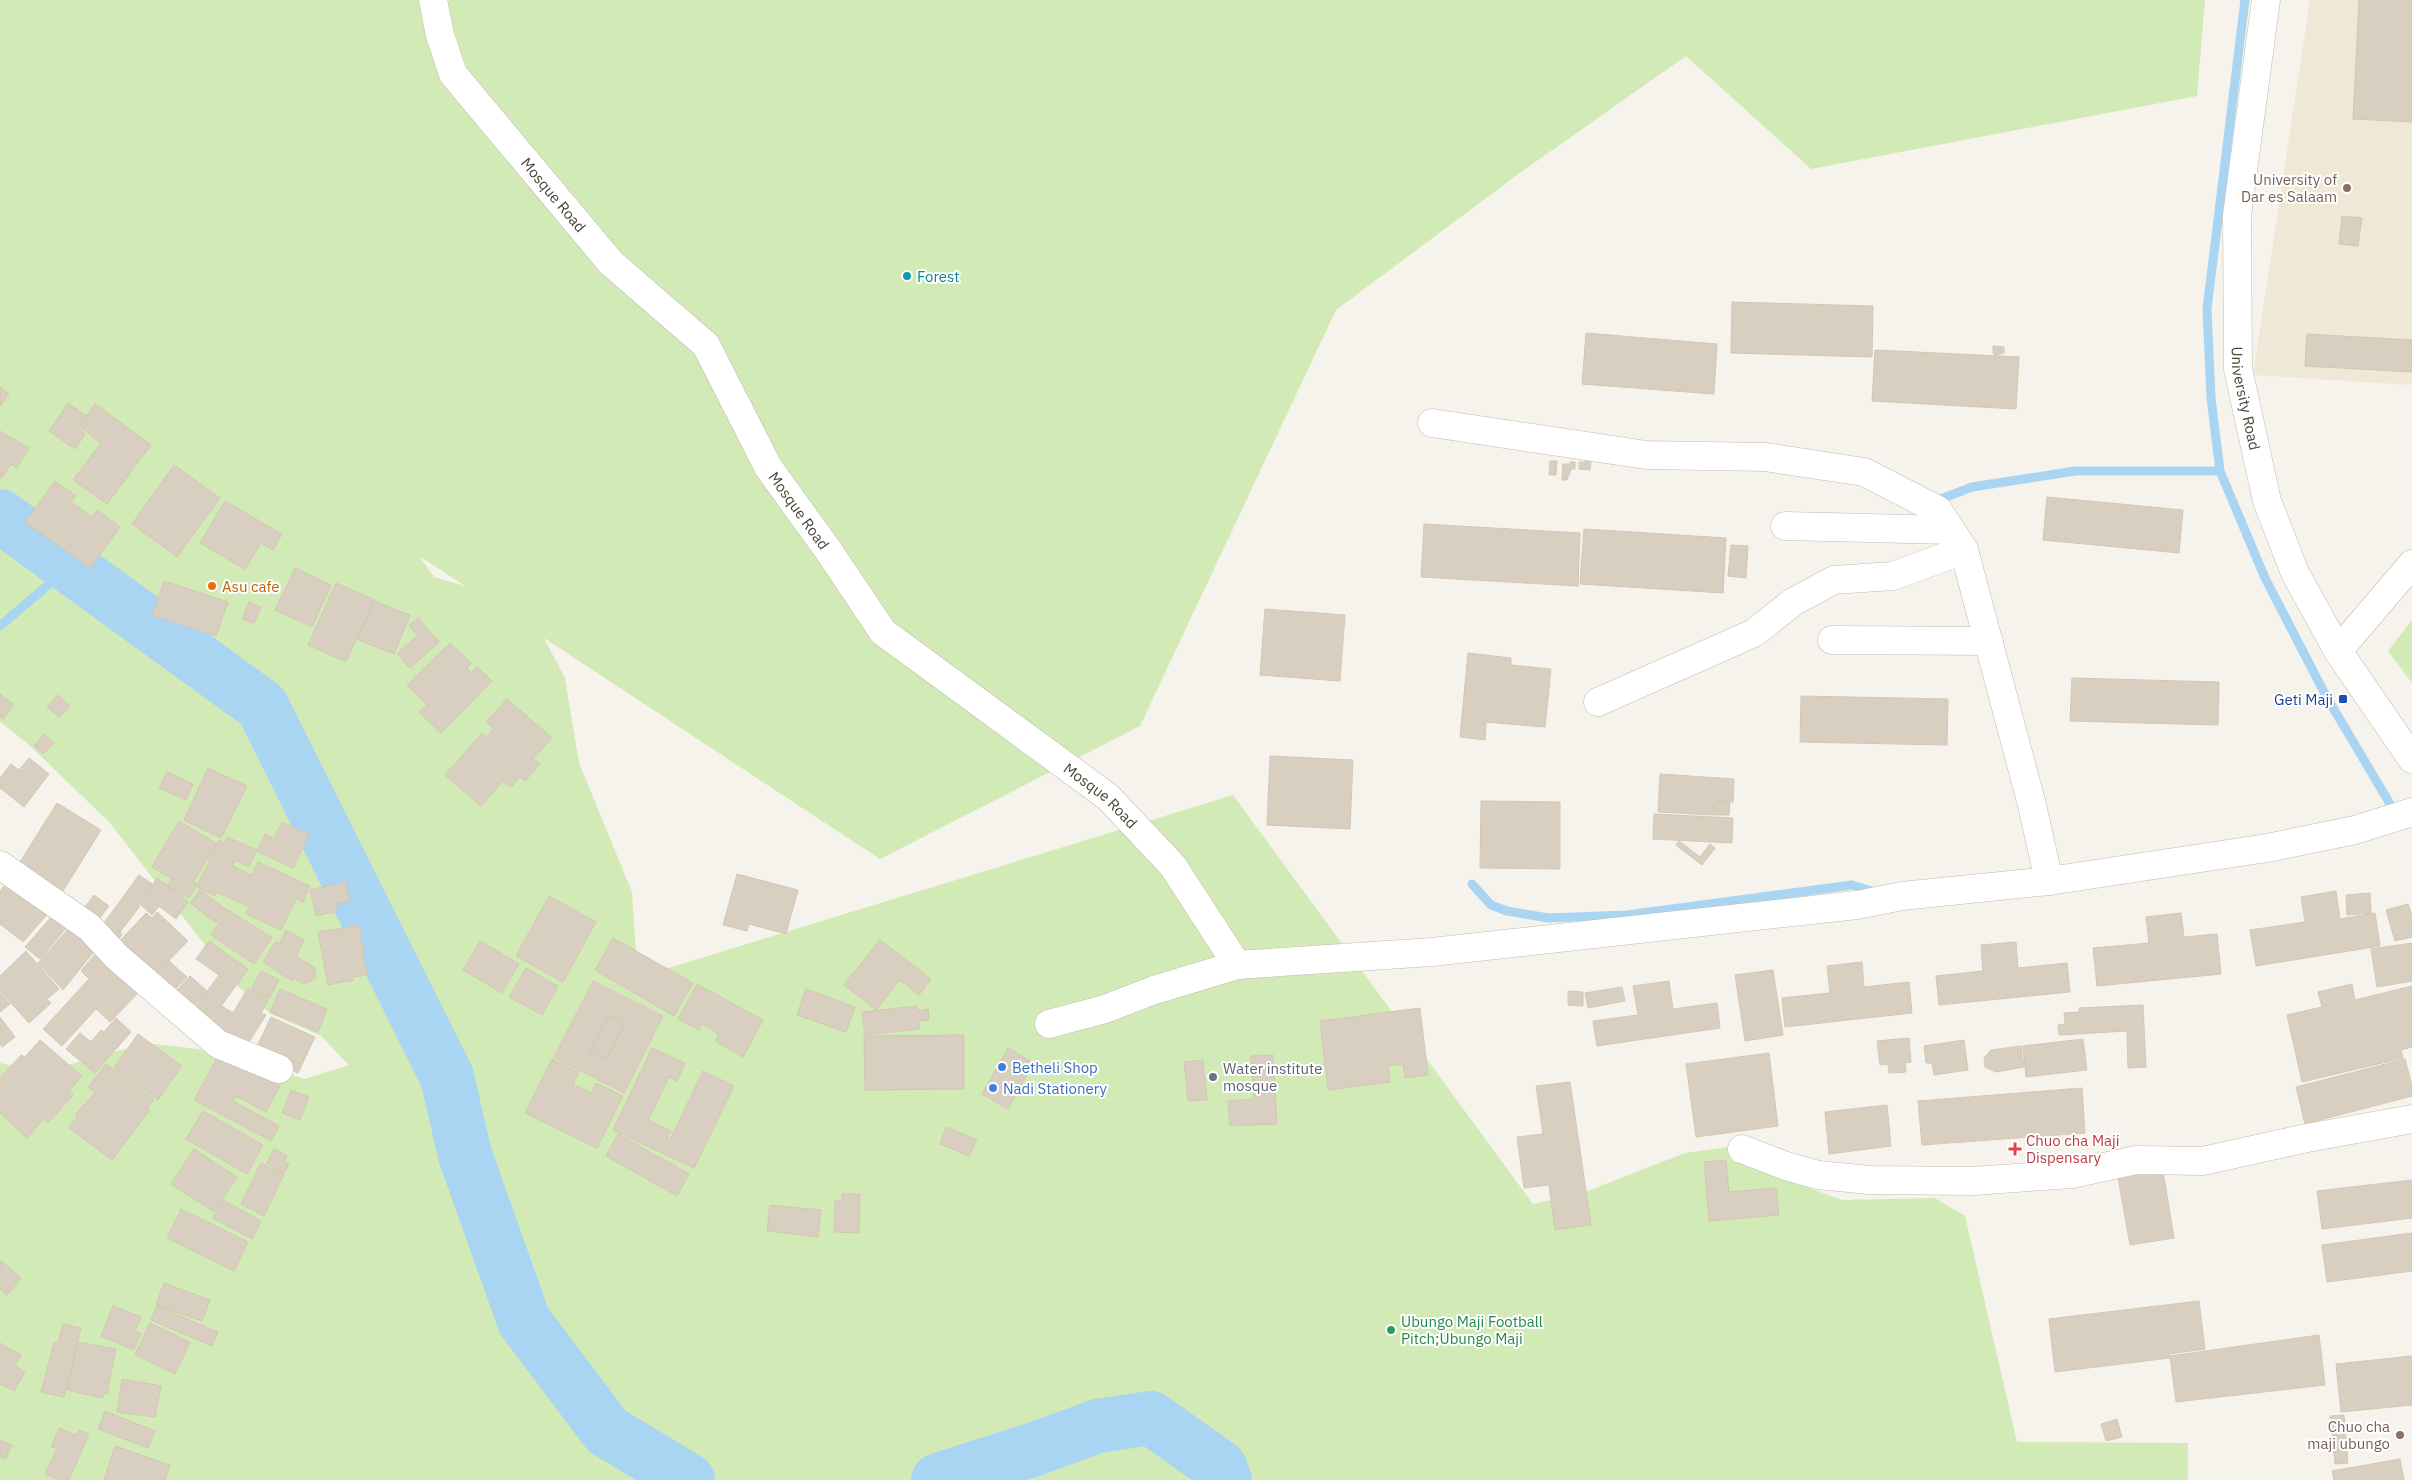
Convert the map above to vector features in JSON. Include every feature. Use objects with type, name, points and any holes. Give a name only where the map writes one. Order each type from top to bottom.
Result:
[{"type":"street","name":"Mosque Road","points":[[434,0],[440,35],[453,74],[611,263],[706,346],[768,467],[828,550],[883,632],[1108,797],[1173,866],[1237,965]]},
{"type":"street","name":"University Road","points":[[2266,0],[2237,215],[2238,369],[2267,501],[2295,573],[2338,651],[2412,759]]},
{"type":"street","points":[[1432,423],[1646,455],[1765,456],[1864,472],[1938,510],[1958,540],[1989,641],[2032,805],[2049,881]]},
{"type":"street","points":[[1785,526],[1958,540]]},
{"type":"street","points":[[1598,702],[1754,633],[1793,602],[1834,580],[1893,576],[1958,540]]},
{"type":"street","points":[[2338,651],[2412,564]]},
{"type":"street","points":[[1832,640],[1989,641]]},
{"type":"street","points":[[1049,1024],[1105,1009],[1154,990],[1237,965],[1479,948],[1858,905],[1902,896],[2049,881],[2267,848],[2355,830],[2412,812]]},
{"type":"street","points":[[0,865],[89,927],[118,957],[218,1044],[279,1069]]},
{"type":"street","points":[[1742,1149],[1786,1166],[1818,1175],[1870,1180],[1973,1181],[2072,1174],[2136,1160],[2203,1161],[2307,1138],[2412,1120]]},
{"type":"shaded area","name":"University of Dar es Salaam","points":[[2310,0],[2412,0],[2412,385],[2253,375]]},
{"type":"green space","points":[[0,0],[2205,0],[2197,96],[1811,169],[1686,56],[1517,175],[1336,310],[1140,726],[880,859],[544,638],[565,678],[579,763],[632,892],[637,968],[626,981],[1233,795],[1533,1204],[1580,1194],[1685,1153],[1729,1147],[1766,1172],[1842,1200],[1935,1198],[1965,1216],[2017,1442],[2188,1443],[2188,1480],[0,1480],[0,1063],[42,1072],[146,1043],[214,1051],[305,1079],[349,1065],[321,1036],[271,1014],[236,985],[110,823],[27,743],[0,722]],"holes":[[[419,556],[465,586],[434,577]]]},
{"type":"green space","points":[[2412,620],[2412,683],[2388,651]]},
{"type":"building","points":[[2359,0],[2412,0],[2412,122],[2353,119]]},
{"type":"building","points":[[2342,216],[2362,218],[2358,246],[2339,244]]},
{"type":"building","points":[[1732,302],[1873,306],[1872,357],[1731,353]]},
{"type":"building","points":[[1586,333],[1717,344],[1714,394],[1582,384]]},
{"type":"building","points":[[2307,334],[2412,340],[2412,372],[2305,366]]},
{"type":"building","points":[[1993,346],[2004,347],[2004,353],[1995,355],[1993,353]]},
{"type":"building","points":[[1875,350],[2019,357],[2016,409],[1872,401]]},
{"type":"building","points":[[0,387],[9,394],[0,406]]},
{"type":"building","points":[[68,403],[85,415],[77,427],[85,434],[75,449],[49,431]]},
{"type":"building","points":[[95,404],[151,445],[107,504],[73,480],[101,443],[79,426]]},
{"type":"building","points":[[0,431],[29,448],[17,468],[11,464],[2,478],[0,477]]},
{"type":"building","points":[[1586,459],[1591,459],[1590,470],[1579,469],[1579,462],[1586,462]]},
{"type":"building","points":[[1550,461],[1557,461],[1556,475],[1549,475]]},
{"type":"building","points":[[1570,462],[1575,462],[1575,469],[1571,469],[1567,480],[1562,480],[1563,464],[1570,464]]},
{"type":"building","points":[[174,465],[220,498],[177,557],[132,524]]},
{"type":"building","points":[[55,481],[76,496],[71,502],[92,517],[97,510],[120,527],[90,568],[25,522]]},
{"type":"building","points":[[2047,497],[2183,510],[2179,553],[2043,540]]},
{"type":"building","points":[[225,501],[282,534],[273,550],[261,543],[245,569],[200,543]]},
{"type":"building","points":[[1424,524],[1580,533],[1578,586],[1421,577]]},
{"type":"building","points":[[1584,529],[1726,538],[1723,593],[1580,584]]},
{"type":"building","points":[[1731,545],[1748,546],[1746,578],[1728,576]]},
{"type":"building","points":[[295,568],[331,585],[312,627],[275,610]]},
{"type":"building","points":[[164,581],[228,602],[216,636],[152,615]]},
{"type":"building","points":[[336,583],[375,600],[346,662],[308,645]]},
{"type":"building","points":[[374,601],[410,615],[394,654],[358,640]]},
{"type":"building","points":[[249,602],[261,607],[254,623],[242,619]]},
{"type":"building","points":[[1265,609],[1345,615],[1340,681],[1260,675]]},
{"type":"building","points":[[418,618],[439,642],[410,668],[397,654],[418,635],[409,626]]},
{"type":"building","points":[[450,643],[471,663],[467,669],[471,673],[477,667],[492,681],[441,733],[419,712],[427,705],[407,685]]},
{"type":"building","points":[[1468,653],[1511,658],[1511,665],[1551,669],[1545,727],[1486,722],[1485,740],[1460,737]]},
{"type":"building","points":[[2072,678],[2219,682],[2218,725],[2070,721]]},
{"type":"building","points":[[0,694],[14,705],[3,719],[0,717]]},
{"type":"building","points":[[58,695],[70,706],[59,717],[47,707]]},
{"type":"building","points":[[1801,696],[1948,699],[1947,745],[1800,742]]},
{"type":"building","points":[[507,699],[552,738],[533,759],[540,764],[525,781],[520,777],[511,787],[503,781],[481,806],[445,775],[482,733],[487,737],[494,729],[486,722]]},
{"type":"building","points":[[44,734],[54,743],[43,754],[34,746]]},
{"type":"building","points":[[1270,756],[1353,760],[1350,829],[1267,825]]},
{"type":"building","points":[[29,758],[49,774],[24,807],[0,788],[0,778],[11,764],[19,770]]},
{"type":"building","points":[[208,768],[247,786],[221,838],[184,820]]},
{"type":"building","points":[[167,772],[193,784],[186,800],[159,788]]},
{"type":"building","points":[[1660,774],[1734,779],[1733,802],[1715,800],[1714,815],[1658,812]]},
{"type":"building","points":[[1481,801],[1560,802],[1560,869],[1480,868]]},
{"type":"building","points":[[1716,801],[1730,802],[1729,815],[1715,815]]},
{"type":"building","points":[[57,803],[101,830],[61,894],[17,867]]},
{"type":"building","points":[[1654,814],[1733,818],[1732,843],[1653,839]]},
{"type":"building","points":[[179,821],[217,844],[193,882],[197,884],[189,898],[167,886],[172,879],[152,867]]},
{"type":"building","points":[[282,822],[309,834],[293,868],[257,851],[265,834],[274,838]]},
{"type":"building","points":[[227,837],[257,850],[249,867],[236,860],[232,866],[252,875],[258,862],[310,886],[303,902],[296,899],[281,930],[246,914],[249,907],[217,892],[215,896],[197,887],[219,840],[225,843]]},
{"type":"building","points":[[1679,841],[1700,857],[1710,844],[1715,848],[1702,865],[1676,845]]},
{"type":"building","points":[[737,874],[798,890],[786,934],[749,924],[747,931],[723,925]]},
{"type":"building","points":[[139,875],[152,884],[138,905],[140,906],[120,932],[122,935],[114,944],[99,930]]},
{"type":"building","points":[[157,878],[188,902],[176,919],[159,906],[152,915],[140,904]]},
{"type":"building","points":[[10,879],[50,911],[23,942],[0,924],[0,891]]},
{"type":"building","points":[[346,882],[350,901],[336,904],[337,911],[316,916],[310,890]]},
{"type":"building","points":[[200,890],[227,910],[216,923],[190,903]]},
{"type":"building","points":[[2336,891],[2340,919],[2375,913],[2380,946],[2256,966],[2250,930],[2305,922],[2301,897]]},
{"type":"building","points":[[2370,893],[2371,913],[2347,915],[2346,895]]},
{"type":"building","points":[[94,895],[109,906],[96,923],[81,912]]},
{"type":"building","points":[[549,896],[596,922],[563,982],[516,956]]},
{"type":"building","points":[[2408,904],[2412,916],[2412,937],[2395,941],[2386,910]]},
{"type":"building","points":[[228,910],[272,938],[254,964],[211,935]]},
{"type":"building","points":[[157,912],[188,941],[149,981],[116,945],[146,913],[152,918]]},
{"type":"building","points":[[2181,913],[2184,937],[2217,934],[2221,974],[2097,986],[2093,948],[2149,943],[2146,917]]},
{"type":"building","points":[[53,915],[67,927],[40,959],[25,947]]},
{"type":"building","points":[[359,925],[367,975],[353,977],[353,980],[328,985],[318,932]]},
{"type":"building","points":[[70,927],[96,949],[63,990],[38,963]]},
{"type":"building","points":[[286,930],[304,940],[296,956],[315,968],[315,979],[304,984],[294,978],[292,981],[263,962],[275,942],[279,944]]},
{"type":"building","points":[[613,938],[693,983],[674,1016],[595,970]]},
{"type":"building","points":[[880,940],[931,979],[919,995],[900,980],[876,1010],[844,985]]},
{"type":"building","points":[[209,941],[248,969],[208,1024],[192,1012],[219,975],[196,959]]},
{"type":"building","points":[[480,941],[519,964],[502,993],[463,970]]},
{"type":"building","points":[[2016,942],[2018,968],[2067,963],[2070,992],[1939,1005],[1936,976],[1983,971],[1981,945]]},
{"type":"building","points":[[2412,943],[2412,981],[2377,987],[2371,949]]},
{"type":"building","points":[[26,951],[59,989],[47,999],[51,1003],[29,1023],[0,991],[0,976]]},
{"type":"building","points":[[98,951],[139,992],[110,1022],[96,1009],[62,1046],[43,1029],[89,979],[81,971]]},
{"type":"building","points":[[169,961],[187,977],[168,997],[151,982]]},
{"type":"building","points":[[1862,962],[1864,987],[1909,982],[1912,1013],[1785,1027],[1782,998],[1830,993],[1827,966]]},
{"type":"building","points":[[526,968],[558,986],[542,1015],[509,997]]},
{"type":"building","points":[[1773,970],[1783,1035],[1745,1041],[1735,975]]},
{"type":"building","points":[[261,971],[279,980],[269,999],[251,989]]},
{"type":"building","points":[[190,976],[207,991],[188,1013],[170,998]]},
{"type":"building","points":[[593,981],[663,1016],[624,1093],[554,1057]],"holes":[[[609,1015],[625,1023],[606,1060],[590,1053]]]},
{"type":"building","points":[[1669,981],[1673,1009],[1717,1003],[1720,1028],[1597,1046],[1593,1021],[1638,1015],[1633,986]]},
{"type":"building","points":[[697,984],[763,1020],[743,1057],[715,1041],[719,1034],[702,1024],[699,1030],[678,1019]]},
{"type":"building","points":[[2352,984],[2355,1000],[2412,986],[2412,1047],[2401,1050],[2403,1058],[2302,1082],[2287,1015],[2322,1007],[2318,992]]},
{"type":"building","points":[[1622,987],[1625,1001],[1588,1008],[1585,993]]},
{"type":"building","points":[[248,988],[268,1001],[261,1013],[266,1015],[244,1050],[208,1028],[222,1006],[233,1013]]},
{"type":"building","points":[[280,989],[327,1009],[318,1032],[270,1012]]},
{"type":"building","points":[[806,989],[855,1007],[846,1032],[797,1015]]},
{"type":"building","points":[[1568,991],[1583,992],[1583,1006],[1568,1005]]},
{"type":"building","points":[[0,993],[10,1004],[0,1012]]},
{"type":"building","points":[[2143,1005],[2146,1067],[2128,1068],[2127,1031],[2059,1035],[2058,1025],[2065,1024],[2064,1013],[2079,1012],[2079,1008]]},
{"type":"building","points":[[917,1006],[918,1011],[928,1009],[929,1020],[919,1021],[920,1029],[865,1035],[862,1012]]},
{"type":"building","points":[[1420,1008],[1428,1075],[1405,1078],[1403,1064],[1388,1066],[1390,1082],[1328,1090],[1320,1021]]},
{"type":"building","points":[[609,1015],[625,1023],[606,1060],[590,1053]]},
{"type":"building","points":[[0,1017],[15,1037],[2,1047],[0,1044]]},
{"type":"building","points":[[271,1017],[315,1037],[298,1073],[254,1053]]},
{"type":"building","points":[[116,1018],[131,1032],[95,1073],[66,1049],[80,1033],[91,1042],[101,1030],[104,1032]]},
{"type":"building","points":[[138,1034],[182,1066],[158,1100],[114,1068]]},
{"type":"building","points":[[964,1035],[964,1089],[865,1090],[864,1036]]},
{"type":"building","points":[[1909,1038],[1911,1062],[1905,1063],[1906,1072],[1889,1073],[1888,1064],[1880,1065],[1877,1041]]},
{"type":"building","points":[[2083,1039],[2087,1070],[2026,1077],[2023,1046]]},
{"type":"building","points":[[40,1040],[82,1076],[69,1091],[73,1095],[48,1123],[43,1119],[27,1138],[0,1113],[0,1078],[21,1055],[25,1057]]},
{"type":"building","points":[[1964,1040],[1968,1070],[1934,1075],[1932,1063],[1926,1063],[1924,1046]]},
{"type":"building","points":[[2021,1046],[2024,1067],[1996,1072],[1985,1067],[1984,1058],[1991,1050]]},
{"type":"building","points":[[652,1048],[685,1063],[677,1081],[669,1077],[648,1120],[671,1131],[667,1138],[670,1140],[703,1071],[734,1086],[694,1168],[613,1130]]},
{"type":"building","points":[[1008,1048],[1034,1063],[1008,1109],[982,1094]]},
{"type":"building","points":[[1769,1053],[1778,1126],[1696,1137],[1686,1064]]},
{"type":"building","points":[[219,1054],[280,1086],[266,1112],[236,1096],[233,1101],[279,1126],[271,1141],[194,1100]]},
{"type":"building","points":[[1273,1055],[1277,1124],[1230,1126],[1228,1101],[1254,1099],[1251,1056]]},
{"type":"building","points":[[552,1059],[579,1072],[573,1084],[591,1093],[596,1083],[623,1096],[597,1148],[525,1113]]},
{"type":"building","points":[[2405,1059],[2412,1086],[2412,1096],[2305,1124],[2296,1087]]},
{"type":"building","points":[[1203,1060],[1207,1100],[1188,1101],[1184,1062]]},
{"type":"building","points":[[106,1064],[154,1100],[147,1108],[150,1110],[112,1160],[69,1128],[77,1117],[75,1115],[95,1093],[88,1087]]},
{"type":"building","points":[[1570,1082],[1591,1225],[1555,1230],[1549,1185],[1524,1188],[1517,1137],[1543,1134],[1536,1086]]},
{"type":"building","points":[[2082,1088],[2085,1133],[1922,1145],[1918,1101]]},
{"type":"building","points":[[291,1090],[309,1097],[300,1120],[282,1113]]},
{"type":"building","points":[[1887,1105],[1891,1146],[1829,1154],[1825,1112]]},
{"type":"building","points":[[203,1111],[263,1145],[247,1174],[186,1139]]},
{"type":"building","points":[[946,1127],[977,1140],[969,1156],[940,1144]]},
{"type":"building","points":[[618,1134],[689,1174],[677,1196],[606,1156]]},
{"type":"building","points":[[194,1149],[237,1177],[214,1212],[171,1184]]},
{"type":"building","points":[[274,1149],[287,1156],[284,1161],[289,1164],[284,1173],[267,1163]]},
{"type":"building","points":[[1726,1160],[1729,1192],[1776,1188],[1779,1215],[1709,1221],[1704,1162]]},
{"type":"building","points":[[261,1163],[284,1174],[264,1216],[241,1204]]},
{"type":"building","points":[[2162,1165],[2174,1238],[2130,1245],[2117,1172]]},
{"type":"building","points":[[2412,1180],[2412,1218],[2322,1229],[2317,1191]]},
{"type":"building","points":[[842,1194],[860,1194],[859,1233],[834,1232],[835,1201],[842,1201]]},
{"type":"building","points":[[223,1200],[261,1221],[252,1239],[213,1218]]},
{"type":"building","points":[[770,1205],[821,1210],[818,1237],[767,1231]]},
{"type":"building","points":[[181,1209],[248,1242],[234,1271],[167,1238]]},
{"type":"building","points":[[2412,1233],[2412,1271],[2327,1282],[2322,1245]]},
{"type":"building","points":[[0,1260],[21,1278],[7,1295],[0,1289]]},
{"type":"building","points":[[164,1283],[210,1300],[202,1321],[156,1305]]},
{"type":"building","points":[[2199,1301],[2205,1349],[2169,1354],[2170,1358],[2055,1372],[2049,1319]]},
{"type":"building","points":[[113,1306],[141,1317],[135,1331],[141,1333],[134,1350],[101,1336]]},
{"type":"building","points":[[157,1306],[218,1332],[212,1346],[151,1320]]},
{"type":"building","points":[[150,1323],[190,1342],[175,1374],[135,1355]]},
{"type":"building","points":[[63,1324],[81,1328],[64,1397],[41,1392],[54,1342],[58,1343]]},
{"type":"building","points":[[2319,1335],[2325,1385],[2176,1402],[2170,1356]]},
{"type":"building","points":[[78,1342],[116,1349],[107,1394],[104,1394],[102,1398],[67,1390]]},
{"type":"building","points":[[0,1343],[21,1355],[15,1366],[25,1372],[14,1391],[0,1384]]},
{"type":"building","points":[[2412,1356],[2412,1405],[2341,1412],[2336,1364]]},
{"type":"building","points":[[122,1379],[161,1386],[155,1417],[117,1412]]},
{"type":"building","points":[[105,1411],[155,1431],[148,1448],[98,1429]]},
{"type":"building","points":[[2344,1415],[2348,1463],[2335,1464],[2330,1416]]},
{"type":"building","points":[[2117,1419],[2122,1437],[2106,1441],[2101,1424]]},
{"type":"building","points":[[59,1428],[76,1435],[79,1430],[89,1434],[69,1480],[58,1480],[45,1474],[57,1449],[51,1447]]},
{"type":"building","points":[[0,1440],[12,1445],[6,1459],[0,1457]]},
{"type":"building","points":[[115,1446],[170,1465],[165,1480],[104,1480]]},
{"type":"building","points":[[2400,1459],[2404,1480],[2334,1480],[2332,1471]]},
{"type":"waterway","points":[[2245,0],[2207,309],[2211,398],[2220,471],[2265,578],[2326,696],[2396,814]]},
{"type":"waterway","points":[[1933,502],[1972,487],[2075,471],[2220,471]]},
{"type":"waterway","points":[[0,516],[262,706],[447,1077],[465,1155],[524,1321],[607,1431],[688,1480]]},
{"type":"waterway","points":[[0,626],[69,567]]},
{"type":"waterway","points":[[1472,884],[1491,905],[1507,911],[1548,918],[1627,915],[1852,885],[1875,892]]},
{"type":"waterway","points":[[938,1480],[1035,1449],[1098,1426],[1151,1418],[1220,1467],[1225,1480]]},
{"type":"place","name":"University of Dar es Salaam","points":[[2347,188]]},
{"type":"place","name":"Forest","points":[[907,276]]},
{"type":"place","name":"Asu cafe","points":[[212,586]]},
{"type":"place","name":"Geti Maji","points":[[2343,699]]},
{"type":"place","name":"Betheli Shop","points":[[1002,1067]]},
{"type":"place","name":"Water institute mosque","points":[[1213,1077]]},
{"type":"place","name":"Nadi Stationery","points":[[993,1088]]},
{"type":"place","name":"Chuo cha Maji Dispensary","points":[[2015,1149]]},
{"type":"place","name":"Ubungo Maji Football Pitch;Ubungo Maji","points":[[1391,1330]]},
{"type":"place","name":"Chuo cha maji ubungo","points":[[2400,1435]]}]
